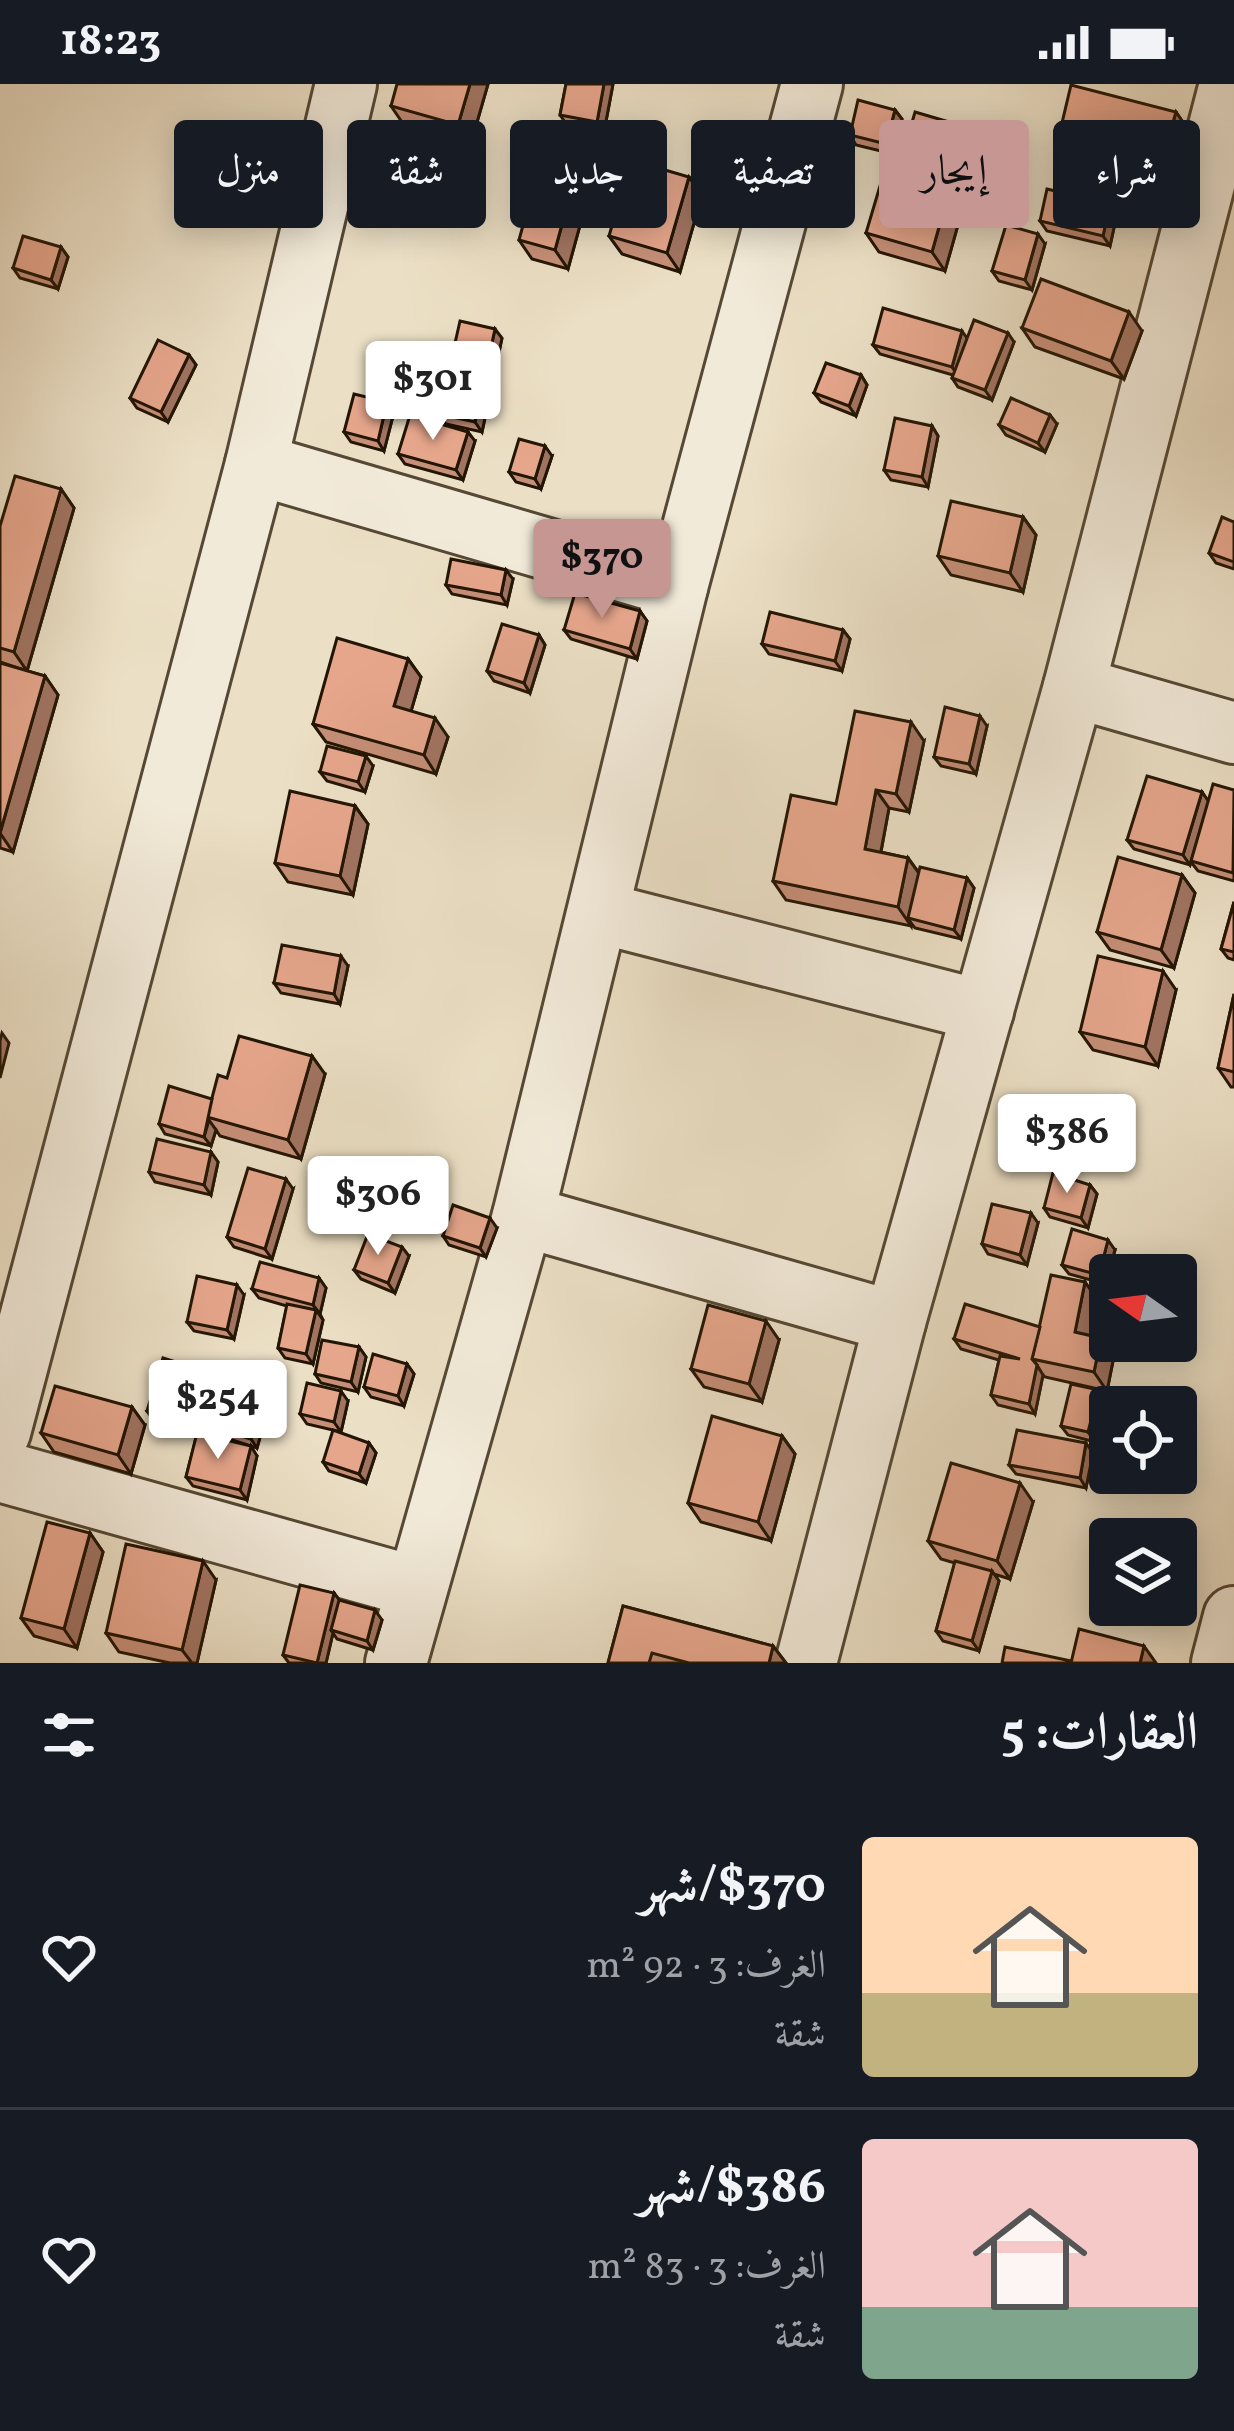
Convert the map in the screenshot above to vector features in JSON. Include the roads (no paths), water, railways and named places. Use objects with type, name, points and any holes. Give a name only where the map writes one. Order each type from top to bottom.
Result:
[{"type":"street","points":[[0,1432],[256,464],[346,84]]},
{"type":"street","points":[[396,1663],[524,1216],[677,587],[812,84]]},
{"type":"street","points":[[806,1663],[895,1322],[1074,688],[1230,84]]},
{"type":"street","points":[[256,464],[677,587]]},
{"type":"street","points":[[1074,688],[1234,733]]},
{"type":"street","points":[[601,913],[983,1012]]},
{"type":"street","points":[[524,1216],[895,1322]]},
{"type":"street","points":[[0,1472],[415,1587]]},
{"type":"street","points":[[1222,1663],[1234,1617]]}]
